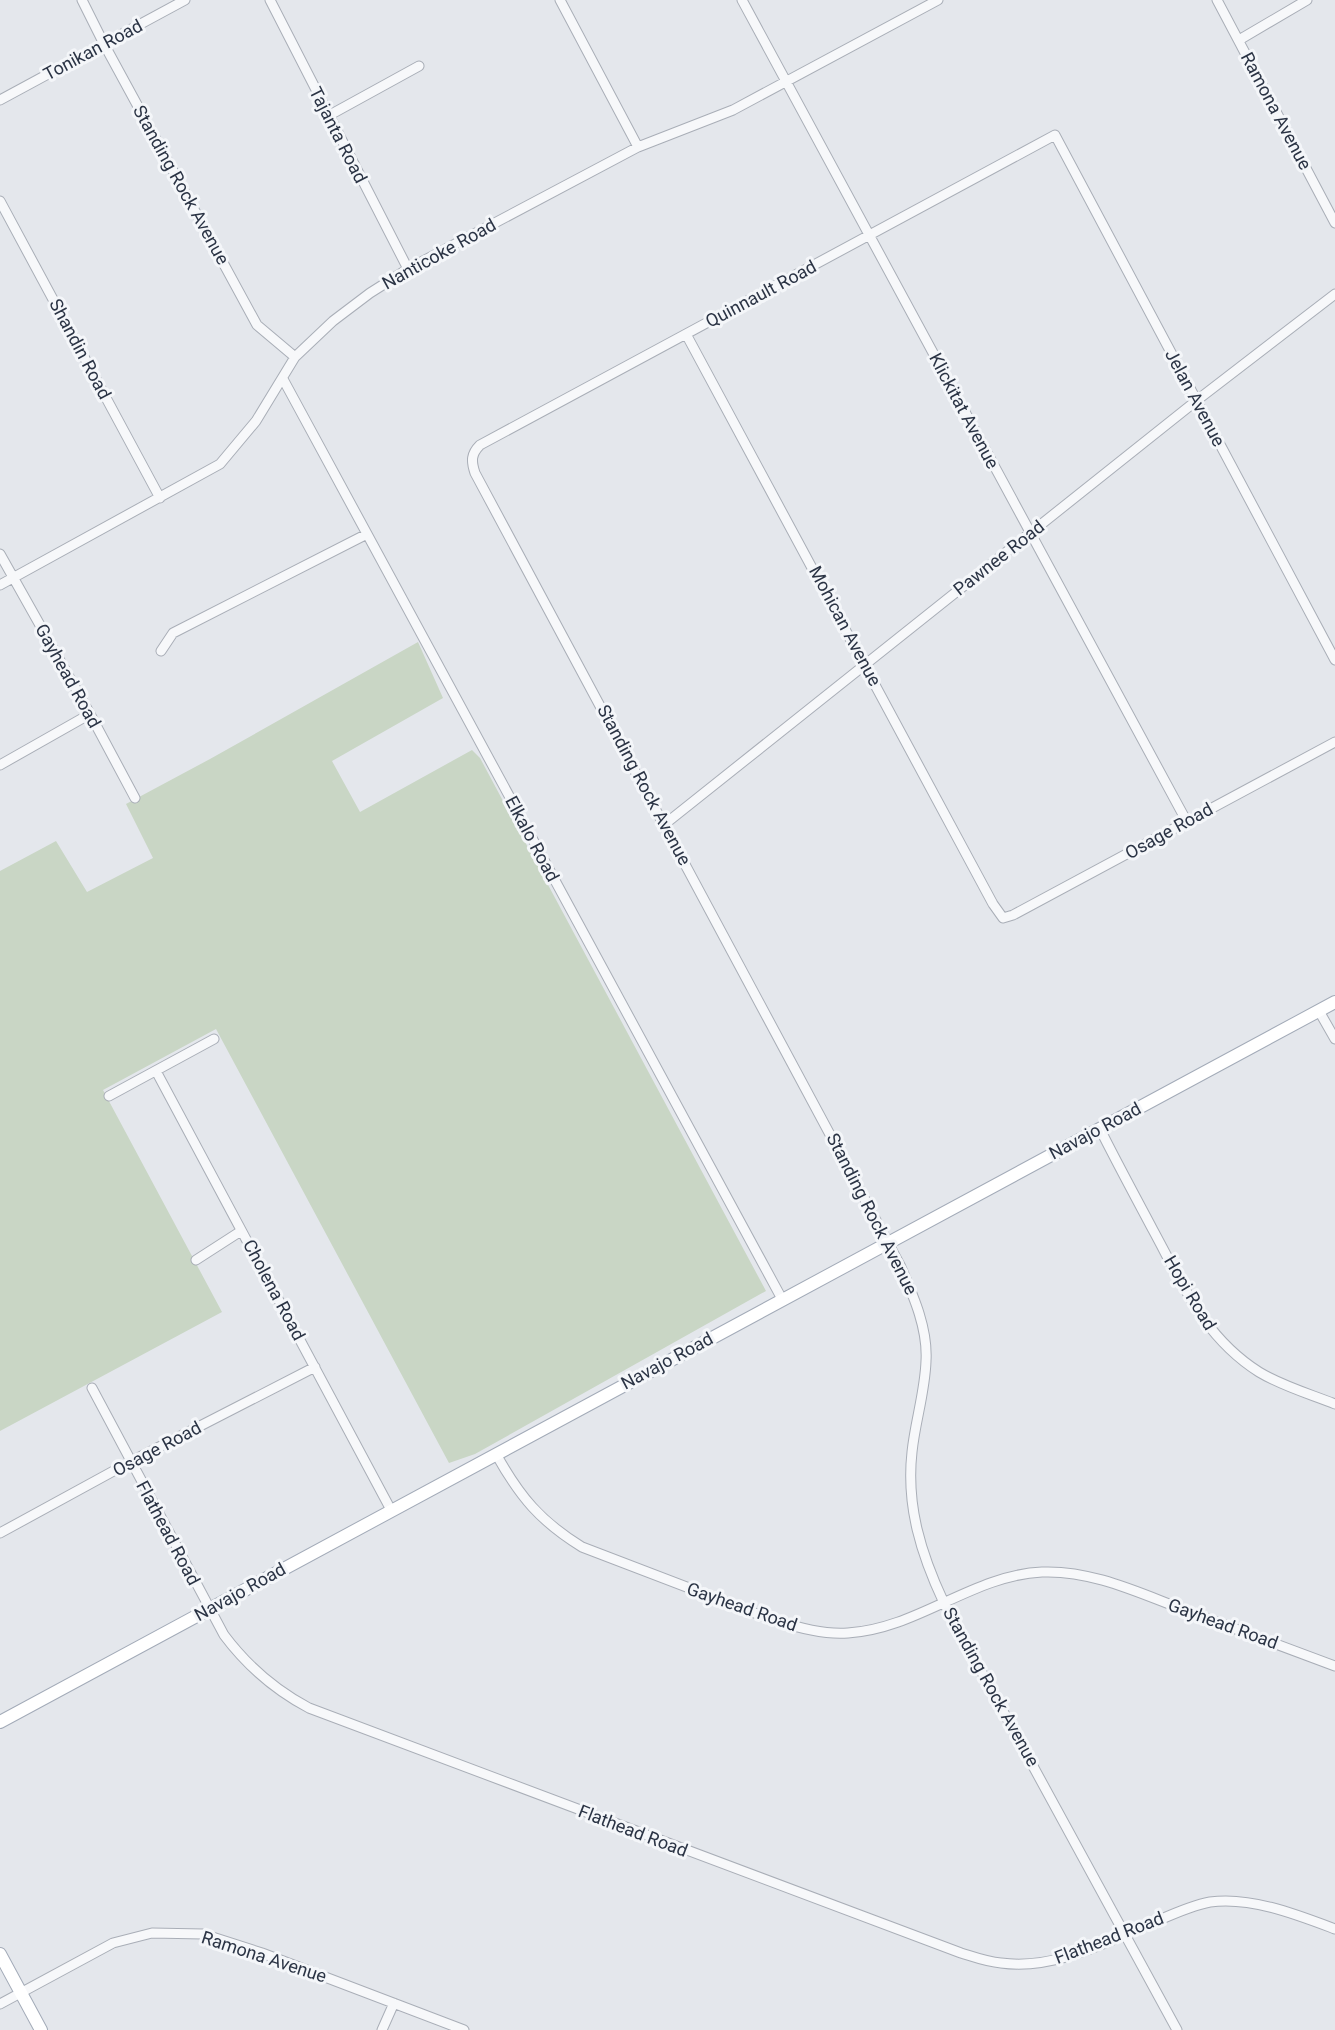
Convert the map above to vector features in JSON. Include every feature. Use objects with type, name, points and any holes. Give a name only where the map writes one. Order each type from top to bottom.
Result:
[{"type":"main road","name":"Navajo Road","points":[[0,1722],[1335,1002]]},
{"type":"main road","points":[[0,1954],[41,2030]]},
{"type":"street","name":"Standing Rock Avenue","points":[[82,0],[257,325],[295,357]]},
{"type":"street","name":"Tonikan Road","points":[[0,100],[185,0]]},
{"type":"street","name":"Tajanta Road","points":[[270,0],[408,269]]},
{"type":"street","points":[[560,0],[638,147]]},
{"type":"street","name":"Klickitat Avenue","points":[[742,0],[1187,822]]},
{"type":"street","name":"Nanticoke Road","points":[[0,585],[220,464],[256,421],[295,357],[333,321],[370,293],[408,269],[638,147],[713,119],[938,0]]},
{"type":"street","name":"Ramona Avenue","points":[[1217,0],[1335,223]]},
{"type":"street","points":[[1239,40],[1307,0]]},
{"type":"street","points":[[328,116],[419,66]]},
{"type":"street","name":"Quinnault Road","points":[[472,456],[474,450],[480,445],[1055,135]]},
{"type":"street","name":"Jelan Avenue","points":[[1055,135],[1335,660]]},
{"type":"street","name":"Shandin Road","points":[[0,201],[160,498]]},
{"type":"street","name":"Pawnee Road","points":[[665,824],[1196,401],[1335,294]]},
{"type":"street","name":"Mohican Avenue","points":[[686,334],[866,665],[987,894],[1003,918]]},
{"type":"street","name":"Elkalo Road","points":[[283,379],[782,1299]]},
{"type":"street","name":"Standing Rock Avenue","points":[[472,456],[475,473],[890,1242],[916,1303],[927,1361],[912,1451],[910,1495],[923,1555],[944,1603],[1177,2030]]},
{"type":"street","points":[[161,651],[173,633],[367,534]]},
{"type":"street","name":"Gayhead Road","points":[[0,554],[135,798]]},
{"type":"street","points":[[0,765],[90,714]]},
{"type":"street","name":"Osage Road","points":[[1003,918],[1023,910],[1335,742]]},
{"type":"street","points":[[1319,1011],[1335,1039]]},
{"type":"street","points":[[109,1096],[214,1039]]},
{"type":"street","name":"Cholena Road","points":[[156,1071],[391,1510]]},
{"type":"street","name":"Hopi Road","points":[[1100,1129],[1188,1295],[1214,1334],[1236,1355],[1260,1372],[1287,1386],[1335,1404]]},
{"type":"street","points":[[196,1260],[242,1231]]},
{"type":"street","name":"Osage Road","points":[[0,1533],[130,1462],[315,1367]]},
{"type":"street","name":"Flathead Road","points":[[92,1388],[209,1609],[235,1650],[259,1675],[287,1696],[309,1708],[961,1953],[1001,1964],[1040,1963],[1078,1953],[1178,1912],[1211,1902],[1247,1903],[1277,1909],[1335,1929]]},
{"type":"street","name":"Gayhead Road","points":[[496,1454],[522,1495],[539,1515],[558,1532],[582,1547],[773,1620],[824,1632],[848,1633],[871,1630],[898,1622],[989,1584],[1022,1575],[1041,1572],[1082,1575],[1104,1580],[1335,1666]]},
{"type":"street","name":"Ramona Avenue","points":[[0,2004],[113,1943],[152,1933],[203,1934],[262,1953],[464,2030]]},
{"type":"street","points":[[382,2030],[394,2003]]},
{"type":"green space","points":[[418,642],[443,698],[332,761],[360,812],[472,750],[480,758],[766,1291],[475,1454],[449,1463],[216,1029],[103,1090],[222,1312],[0,1431],[0,871],[56,841],[87,892],[153,858],[126,804]]}]
